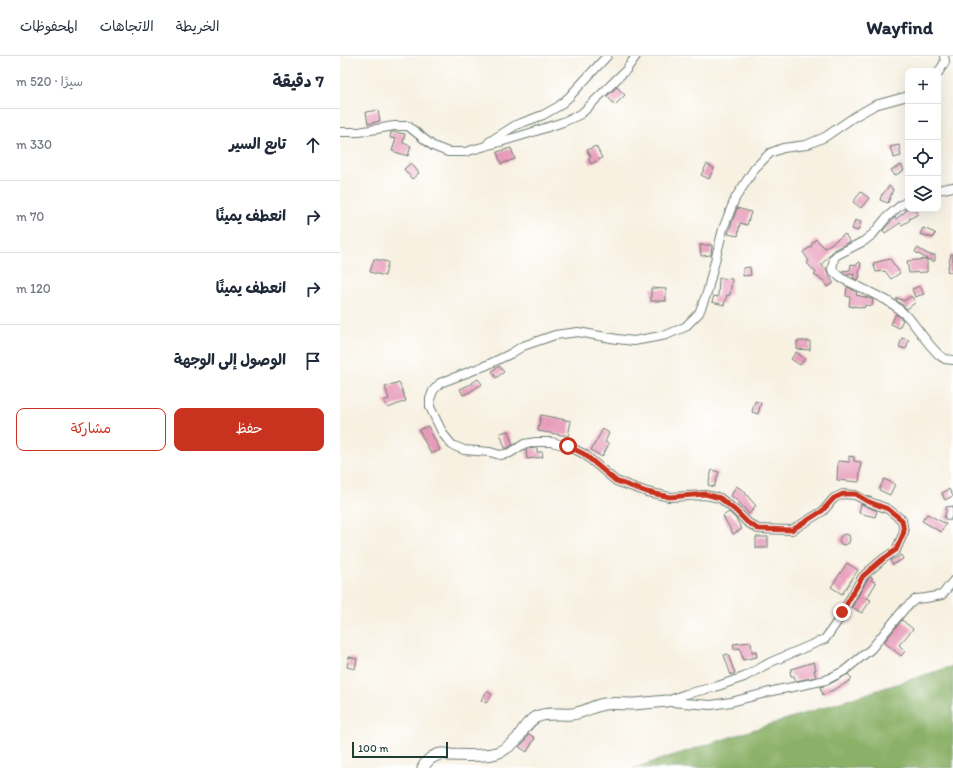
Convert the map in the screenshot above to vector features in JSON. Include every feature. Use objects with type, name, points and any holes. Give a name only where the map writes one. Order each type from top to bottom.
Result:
[{"type":"street","points":[[482,147],[516,125],[544,115],[559,106],[607,56]]},
{"type":"street","points":[[340,132],[359,132],[394,126],[408,126],[433,146],[448,152],[465,152],[527,134],[563,122],[581,114],[626,70],[636,56]]},
{"type":"street","points":[[941,69],[945,62],[944,56]]},
{"type":"street","points":[[668,702],[686,694],[715,687],[744,677],[771,662],[825,638],[837,622],[863,576],[896,550],[904,532],[902,520],[888,509],[867,501],[855,494],[843,494],[834,498],[822,511],[792,530],[758,529],[747,522],[720,498],[705,494],[670,497],[647,492],[616,481],[584,454],[568,446],[551,442],[536,442],[524,444],[510,453],[500,455],[490,452],[464,450],[452,446],[443,434],[430,407],[430,399],[433,390],[440,383],[487,365],[523,346],[555,335],[578,332],[634,341],[666,335],[685,327],[699,314],[707,293],[727,217],[736,197],[755,168],[770,153],[783,148],[806,145],[825,137],[854,117],[875,105],[905,97]]},
{"type":"street","points":[[941,189],[953,187]]},
{"type":"street","points":[[905,203],[887,217],[873,234],[864,241],[837,255],[834,258],[832,270],[841,278],[895,306],[909,318],[939,355],[945,359],[953,360]]},
{"type":"street","points":[[423,768],[433,756],[441,754],[477,755],[500,752],[510,746],[517,739],[528,723],[541,715],[572,714],[612,703],[641,704],[668,702],[711,705],[731,702],[777,690],[826,680],[844,671],[871,649],[905,608],[916,599],[942,595],[953,581]]},
{"type":"green space","points":[[953,666],[953,768],[634,768]]},
{"type":"building","points":[[617,87],[625,95],[615,105],[607,96]]},
{"type":"building","points":[[378,110],[380,121],[368,124],[366,112]]},
{"type":"building","points":[[391,132],[405,134],[403,143],[411,146],[408,156],[392,151],[396,139],[390,138]]},
{"type":"building","points":[[899,145],[901,156],[894,158],[890,147]]},
{"type":"building","points":[[596,146],[602,158],[591,164],[588,158],[591,157],[587,150]]},
{"type":"building","points":[[511,148],[515,159],[501,164],[497,152]]},
{"type":"building","points":[[411,163],[419,173],[412,179],[404,169]]},
{"type":"building","points":[[707,164],[714,168],[709,179],[701,175]]},
{"type":"building","points":[[901,165],[904,170],[894,175],[891,170]]},
{"type":"building","points":[[889,186],[893,189],[888,203],[880,200],[882,194]]},
{"type":"building","points":[[861,192],[869,198],[861,208],[853,202]]},
{"type":"building","points":[[737,208],[751,212],[747,225],[740,223],[738,236],[728,234]]},
{"type":"building","points":[[905,212],[917,212],[918,214],[902,225],[900,223],[885,233],[883,230],[895,217],[896,219]]},
{"type":"building","points":[[855,220],[861,222],[858,231],[852,229]]},
{"type":"building","points":[[923,228],[936,234],[934,234],[933,238],[920,234]]},
{"type":"building","points":[[845,234],[850,242],[834,250],[821,265],[827,269],[827,272],[833,282],[833,284],[827,287],[824,281],[814,275],[816,273],[807,263],[809,261],[803,252],[812,246],[811,245],[816,239],[825,248]]},
{"type":"building","points":[[700,245],[712,245],[711,255],[701,256]]},
{"type":"building","points":[[917,248],[930,255],[935,255],[935,261],[927,259],[915,252]]},
{"type":"building","points":[[951,254],[953,254],[953,273],[947,271]]},
{"type":"building","points":[[374,259],[388,262],[385,276],[370,272]]},
{"type":"building","points":[[890,259],[900,273],[891,279],[885,271],[876,272],[873,263]]},
{"type":"building","points":[[927,259],[927,272],[909,273],[907,261]]},
{"type":"building","points":[[858,262],[861,263],[858,280],[853,278],[854,274],[848,275],[842,271],[850,270],[851,264],[857,265]]},
{"type":"building","points":[[750,267],[751,275],[743,276],[743,268]]},
{"type":"building","points":[[719,278],[732,279],[730,295],[727,295],[724,305],[712,302],[714,296],[718,297]]},
{"type":"building","points":[[920,286],[924,294],[915,297],[912,289]]},
{"type":"building","points":[[847,287],[857,292],[856,295],[873,300],[872,306],[865,305],[864,308],[849,306],[850,297],[846,296]]},
{"type":"building","points":[[651,288],[666,289],[666,301],[651,301]]},
{"type":"building","points":[[911,296],[916,302],[907,309],[896,300],[897,298],[904,301]]},
{"type":"building","points":[[896,314],[903,320],[899,328],[891,324]]},
{"type":"building","points":[[902,338],[909,340],[906,349],[899,347]]},
{"type":"building","points":[[797,341],[810,341],[810,350],[797,349]]},
{"type":"building","points":[[796,352],[805,359],[800,365],[791,359]]},
{"type":"building","points":[[499,366],[504,372],[496,378],[492,371]]},
{"type":"building","points":[[478,379],[482,384],[463,395],[460,389]]},
{"type":"building","points":[[399,382],[406,401],[388,408],[383,401],[389,399],[385,387]]},
{"type":"building","points":[[755,401],[761,403],[758,414],[752,412]]},
{"type":"building","points":[[541,415],[571,421],[568,436],[538,431]]},
{"type":"building","points":[[428,426],[440,450],[431,454],[419,430]]},
{"type":"building","points":[[603,429],[609,433],[605,442],[609,444],[602,457],[591,450]]},
{"type":"building","points":[[508,431],[513,445],[505,448],[500,433]]},
{"type":"building","points":[[537,448],[537,452],[542,452],[543,457],[527,459],[526,449]]},
{"type":"building","points":[[849,456],[854,457],[854,461],[861,462],[859,482],[837,480],[838,461],[849,462]]},
{"type":"building","points":[[712,470],[719,472],[714,487],[708,485]]},
{"type":"building","points":[[884,479],[895,484],[890,495],[879,490]]},
{"type":"building","points":[[736,486],[746,492],[745,493],[756,506],[749,514],[737,500],[731,496]]},
{"type":"building","points":[[949,489],[953,496],[945,500],[942,493]]},
{"type":"building","points":[[861,504],[877,511],[875,517],[859,513]]},
{"type":"building","points":[[953,506],[953,513],[950,521],[944,518],[946,507]]},
{"type":"building","points":[[729,512],[736,519],[742,529],[733,534],[723,516]]},
{"type":"building","points":[[927,514],[946,524],[941,532],[922,521]]},
{"type":"building","points":[[844,534],[849,535],[850,539],[849,543],[845,545],[841,544],[839,540]]},
{"type":"building","points":[[756,537],[768,537],[768,548],[756,548]]},
{"type":"building","points":[[901,555],[903,559],[893,565],[890,561]]},
{"type":"building","points":[[847,563],[858,570],[842,594],[831,587]]},
{"type":"building","points":[[871,577],[873,578],[871,580],[876,583],[867,598],[871,600],[862,613],[852,607],[867,580]]},
{"type":"building","points":[[902,620],[913,629],[899,645],[905,651],[901,656],[884,642]]},
{"type":"building","points":[[751,642],[752,652],[756,651],[757,657],[743,660],[740,648],[734,649],[733,644]]},
{"type":"building","points":[[728,654],[735,673],[731,675],[724,655]]},
{"type":"building","points":[[349,657],[357,659],[355,669],[347,667]]},
{"type":"building","points":[[814,662],[816,677],[796,681],[794,676],[791,676],[791,669]]},
{"type":"building","points":[[848,674],[852,679],[823,695],[820,687],[828,685]]},
{"type":"building","points":[[487,691],[492,695],[486,703],[481,700]]},
{"type":"building","points":[[529,734],[535,738],[527,752],[519,747]]},
{"type":"route","points":[[568,446],[584,454],[616,481],[647,492],[670,497],[705,494],[720,498],[747,522],[758,529],[792,530],[822,511],[834,498],[843,494],[855,494],[867,501],[888,509],[902,520],[904,532],[896,550],[863,576],[842,612]]}]
